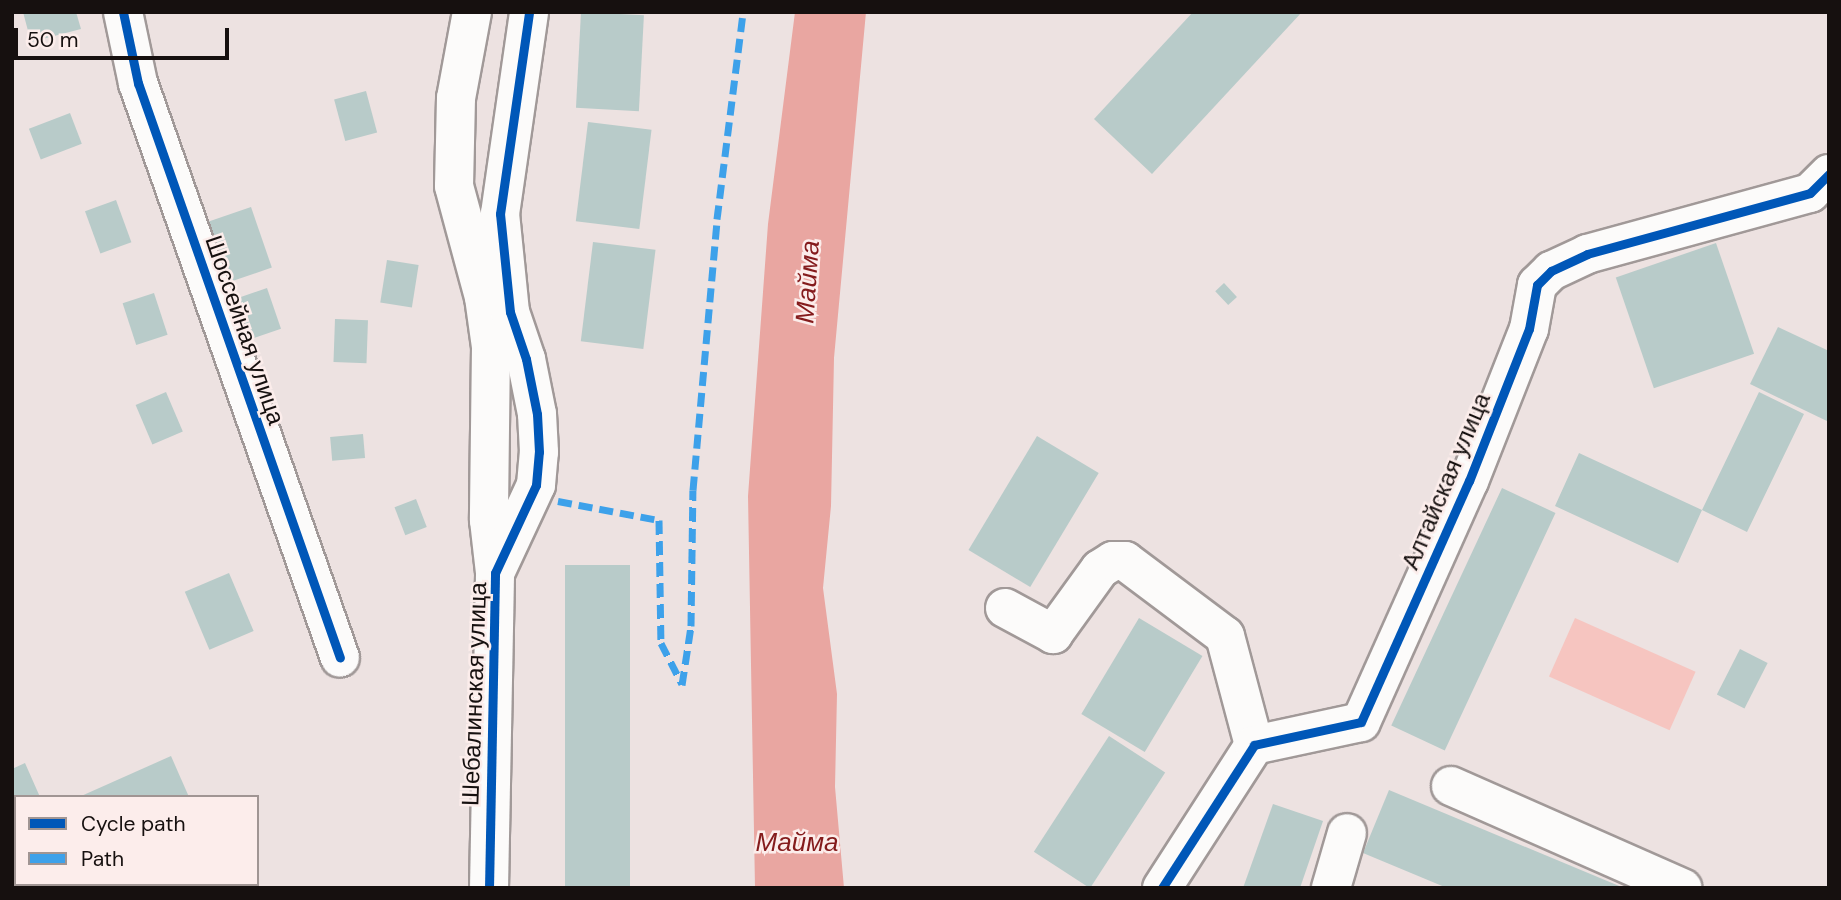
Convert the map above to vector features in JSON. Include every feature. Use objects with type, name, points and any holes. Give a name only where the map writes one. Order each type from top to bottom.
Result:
[{"type":"street","name":"Шоссейная улица","points":[[123,12],[138,83],[340,658]]},
{"type":"street","points":[[472,12],[457,99],[454,186],[463,228],[484,297],[491,347],[489,520],[495,573]]},
{"type":"street","name":"Шебалинская улица","points":[[489,888],[495,573],[536,485],[539,452],[537,414],[526,359],[510,312],[500,214],[528,12]]},
{"type":"street","name":"Алтайская улица","points":[[1254,745],[1361,722],[1474,468],[1529,329],[1537,285],[1550,271],[1587,254],[1811,193],[1829,174]]},
{"type":"street","points":[[1005,608],[1053,634],[1100,569],[1113,561],[1125,561],[1225,636],[1254,745],[1162,888]]},
{"type":"street","points":[[1451,786],[1682,888]]},
{"type":"street","points":[[1331,888],[1348,833]]},
{"type":"shaded area","points":[[1575,618],[1696,672],[1670,730],[1549,676]]},
{"type":"water","name":"Майма","points":[[795,12],[866,12],[834,358],[831,506],[823,588],[837,694],[835,787],[844,888],[755,888],[748,496],[768,224]]},
{"type":"building","points":[[23,12],[76,12],[81,29],[31,42]]},
{"type":"building","points":[[581,12],[644,15],[639,111],[576,108]]},
{"type":"building","points":[[1193,12],[1302,12],[1152,174],[1094,119]]},
{"type":"building","points":[[366,91],[377,133],[345,141],[334,100]]},
{"type":"building","points":[[70,113],[82,144],[41,160],[29,129]]},
{"type":"building","points":[[588,122],[652,130],[639,229],[576,221]]},
{"type":"building","points":[[116,200],[131,242],[100,254],[85,211]]},
{"type":"building","points":[[251,207],[272,268],[227,283],[207,222]]},
{"type":"building","points":[[593,242],[656,250],[643,349],[581,341]]},
{"type":"building","points":[[1716,243],[1754,354],[1654,388],[1616,278]]},
{"type":"building","points":[[387,260],[419,265],[412,307],[380,302]]},
{"type":"building","points":[[1224,283],[1237,297],[1228,305],[1215,291]]},
{"type":"building","points":[[267,288],[281,329],[250,339],[236,299]]},
{"type":"building","points":[[154,293],[168,335],[136,345],[123,303]]},
{"type":"building","points":[[335,319],[368,320],[366,363],[333,362]]},
{"type":"building","points":[[1778,327],[1829,351],[1829,422],[1750,384]]},
{"type":"building","points":[[166,392],[183,432],[152,444],[136,405]]},
{"type":"building","points":[[1759,392],[1804,414],[1747,532],[1702,510]]},
{"type":"building","points":[[363,434],[365,458],[332,461],[330,437]]},
{"type":"building","points":[[1037,436],[1099,473],[1030,587],[968,550]]},
{"type":"building","points":[[1579,453],[1702,510],[1678,563],[1555,506]]},
{"type":"building","points":[[1502,488],[1555,513],[1445,750],[1391,725]]},
{"type":"building","points":[[416,499],[427,527],[405,535],[395,507]]},
{"type":"building","points":[[565,565],[630,565],[630,888],[565,888]]},
{"type":"building","points":[[229,573],[254,631],[209,650],[185,592]]},
{"type":"building","points":[[1139,618],[1202,656],[1145,752],[1081,714]]},
{"type":"building","points":[[1740,649],[1768,663],[1744,709],[1717,694]]},
{"type":"building","points":[[1109,736],[1165,772],[1090,888],[1034,852]]},
{"type":"building","points":[[171,756],[188,795],[83,795]]},
{"type":"building","points":[[25,763],[39,795],[14,795],[14,886],[164,886],[12,888],[12,769]]},
{"type":"building","points":[[1389,790],[1624,888],[1447,888],[1363,853]]},
{"type":"building","points":[[1273,804],[1323,821],[1300,888],[1243,888]]},
{"type":"marked path","points":[[682,685],[691,626],[693,490],[717,219],[743,12]]},
{"type":"marked path","points":[[558,501],[659,520],[661,643],[682,684]]},
{"type":"cycle path","points":[[123,12],[138,83],[340,658]]},
{"type":"cycle path","points":[[489,888],[495,573],[536,485],[539,452],[537,414],[526,359],[510,312],[500,214],[529,12]]},
{"type":"cycle path","points":[[1162,888],[1254,745],[1361,722],[1469,481],[1529,329],[1537,285],[1551,271],[1587,254],[1810,193],[1829,174]]}]
